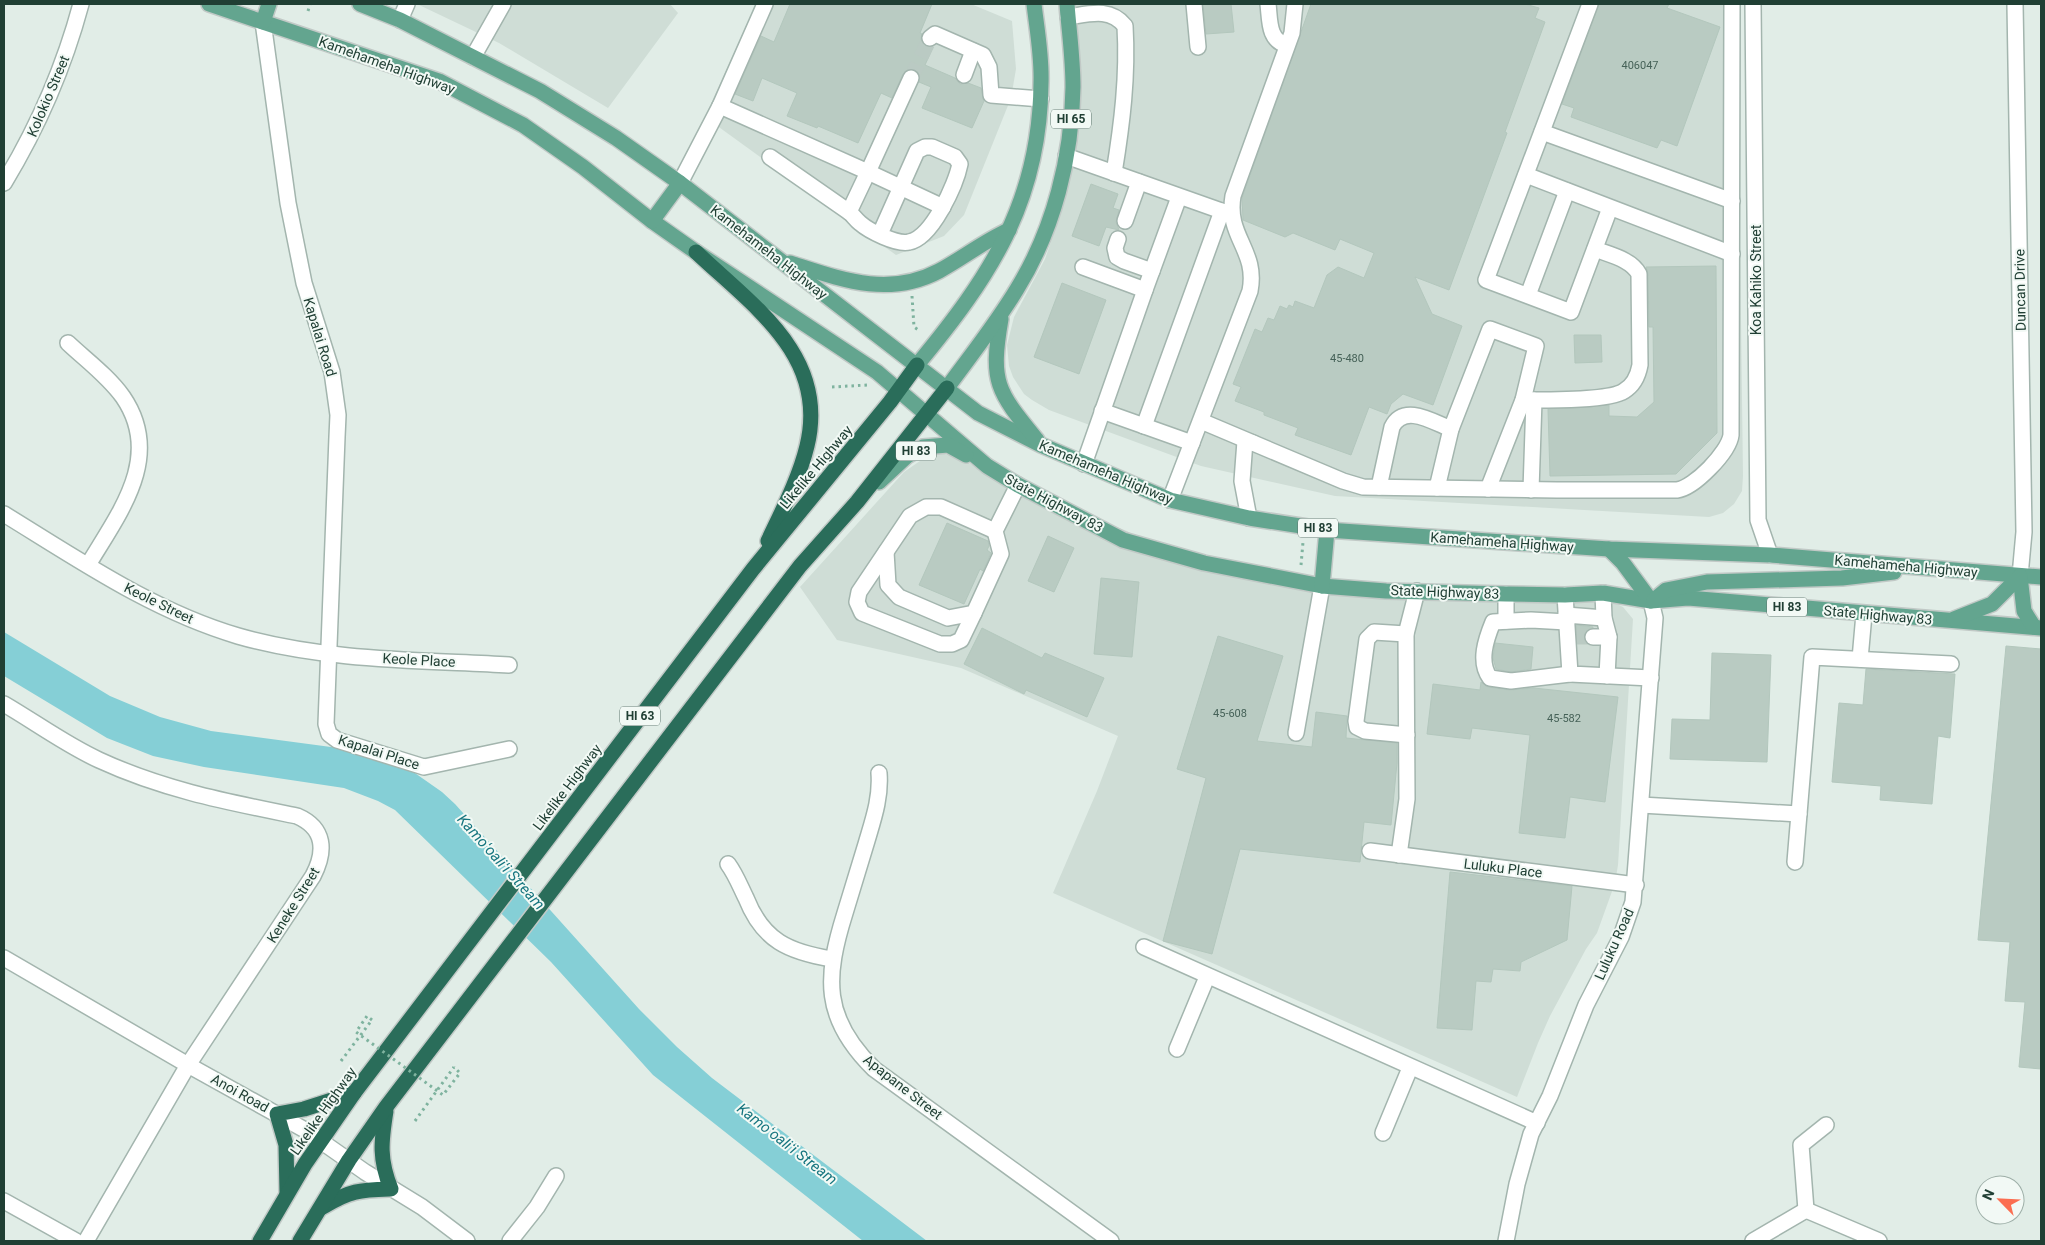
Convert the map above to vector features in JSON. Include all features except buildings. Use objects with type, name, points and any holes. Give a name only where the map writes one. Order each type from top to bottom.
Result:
[{"type":"highway","points":[[696,252],[778,330],[795,355],[809,388],[810,430],[803,460],[790,494],[758,562]]},
{"type":"highway","name":"Likelike Highway","points":[[260,1241],[321,1140],[354,1093],[758,562],[899,390],[917,365]]},
{"type":"highway","name":"HI 63","points":[[300,1241],[349,1160],[386,1107],[800,566],[858,502],[947,388]]},
{"type":"highway","points":[[288,1193],[286,1144],[277,1114],[310,1107],[354,1093]]},
{"type":"highway","points":[[321,1208],[340,1196],[358,1190],[391,1188],[384,1170],[381,1152],[386,1107]]},
{"type":"main road","name":"Kamehameha Highway","points":[[209,4],[447,86],[523,125],[583,167],[652,221],[877,372],[899,390]]},
{"type":"main road","points":[[263,22],[269,4]]},
{"type":"main road","name":"Kamehameha Highway","points":[[360,4],[400,20],[540,91],[616,138],[680,183],[978,413],[1041,445],[1170,500],[1249,518],[1326,530],[1609,549],[1770,555],[2041,577]]},
{"type":"main road","name":"HI 65","points":[[917,365],[974,293],[989,269],[1009,230],[1025,189],[1037,137],[1040,99],[1041,56],[1034,4]]},
{"type":"main road","name":"HI 65","points":[[947,388],[1002,314],[1019,287],[1045,232],[1055,203],[1066,156],[1073,86],[1067,10]]},
{"type":"main road","points":[[652,221],[680,183]]},
{"type":"main road","points":[[780,260],[848,282],[885,285],[902,283],[936,273],[995,236],[1009,230]]},
{"type":"main road","points":[[1002,314],[995,352],[998,380],[1006,401],[1041,445]]},
{"type":"main road","name":"State Highway 83","points":[[899,390],[987,466],[1018,485],[1123,540],[1204,563],[1322,586],[1417,592],[1565,595],[1603,593],[1651,601],[1688,598],[2038,627]]},
{"type":"main road","name":"HI 83","points":[[858,502],[907,456],[923,447],[948,445],[987,466]]},
{"type":"main road","points":[[1322,586],[1326,530]]},
{"type":"main road","points":[[1609,549],[1623,563],[1651,601],[1666,590],[1707,582],[1842,578],[1928,569]]},
{"type":"main road","points":[[1951,620],[1992,604],[2020,576]]},
{"type":"main road","points":[[2020,576],[2024,611],[2038,627]]},
{"type":"street","name":"Kolokio Street","points":[[4,183],[44,109],[69,44],[81,4]]},
{"type":"street","points":[[400,20],[407,4]]},
{"type":"street","points":[[680,183],[720,106],[765,4]]},
{"type":"street","points":[[1194,4],[1198,47]]},
{"type":"street","points":[[1268,4],[1270,27],[1274,39],[1288,45]]},
{"type":"street","points":[[1270,27],[1277,4]]},
{"type":"street","points":[[1144,426],[1227,213],[1288,45],[1294,23],[1295,4]]},
{"type":"street","points":[[1590,4],[1486,280],[1571,312],[1610,208]]},
{"type":"street","points":[[1201,421],[1355,485],[1531,490],[1682,489],[1691,485],[1725,451],[1730,444],[1731,435],[1732,4]]},
{"type":"street","name":"Koa Kahiko Street","points":[[1753,4],[1758,520],[1770,555]]},
{"type":"street","name":"Duncan Drive","points":[[2015,4],[2024,532],[2020,576]]},
{"type":"street","points":[[473,57],[497,6]]},
{"type":"street","points":[[1067,10],[1100,12],[1117,9],[1125,26],[1127,67],[1125,102],[1114,173]]},
{"type":"street","name":"Kapalai Road","points":[[263,22],[288,203],[304,283],[327,351],[336,393],[337,437],[329,654]]},
{"type":"street","points":[[930,38],[935,34],[983,55],[987,61],[991,95],[1040,99]]},
{"type":"street","points":[[964,75],[973,51]]},
{"type":"street","points":[[849,212],[911,78]]},
{"type":"street","points":[[720,106],[943,207]]},
{"type":"street","points":[[1542,132],[1732,201]]},
{"type":"street","points":[[770,157],[849,212],[860,224],[894,242],[910,242],[928,231],[943,207],[958,174],[960,164],[955,157],[932,146],[918,151],[880,234]]},
{"type":"street","points":[[1066,156],[1227,213],[1251,263],[1252,282],[1248,298],[1170,500]]},
{"type":"street","points":[[1526,175],[1732,254]]},
{"type":"street","points":[[1124,221],[1139,182]]},
{"type":"street","points":[[1528,296],[1568,191]]},
{"type":"street","points":[[1084,464],[1179,197]]},
{"type":"street","points":[[1105,275],[1116,244],[1116,253],[1120,260],[1152,272]]},
{"type":"street","points":[[1528,400],[1617,395],[1629,388],[1638,374],[1640,365],[1639,274],[1635,266],[1629,262],[1595,249]]},
{"type":"street","points":[[1083,267],[1145,290]]},
{"type":"street","points":[[1437,488],[1451,429],[1490,329],[1536,346],[1528,400],[1531,490]]},
{"type":"street","points":[[68,342],[122,396],[130,409],[138,438],[139,453],[134,483],[128,497],[88,565]]},
{"type":"street","points":[[1488,489],[1528,400]]},
{"type":"street","points":[[1102,411],[1192,443]]},
{"type":"street","points":[[1378,487],[1392,427],[1398,419],[1406,415],[1414,415],[1451,429]]},
{"type":"street","points":[[1249,518],[1242,481],[1246,442],[1253,443]]},
{"type":"street","points":[[995,531],[941,506],[926,507],[910,516],[859,592],[857,602],[862,613],[940,644],[952,644],[961,640],[1001,554],[995,531],[1018,485]]},
{"type":"street","name":"Keole Street","points":[[4,514],[162,607],[213,628],[266,643],[329,654]]},
{"type":"street","points":[[886,552],[888,585],[899,597],[948,618],[974,613]]},
{"type":"street","points":[[1296,733],[1322,586]]},
{"type":"street","points":[[1399,855],[1407,799],[1406,634],[1417,592]]},
{"type":"street","points":[[1603,593],[1604,618],[1609,637],[1607,676]]},
{"type":"street","points":[[1506,594],[1506,621]]},
{"type":"street","points":[[1565,595],[1566,619],[1572,637],[1570,674]]},
{"type":"street","name":"Luluku Road","points":[[1506,1241],[1517,1184],[1531,1134],[1550,1096],[1586,1005],[1621,937],[1628,919],[1636,885],[1655,618],[1651,601]]},
{"type":"street","points":[[1860,659],[1864,614]]},
{"type":"street","points":[[1604,618],[1493,622],[1485,644],[1485,671],[1490,678],[1511,682],[1570,674],[1651,678]]},
{"type":"street","points":[[1406,634],[1374,632],[1368,639],[1356,721],[1357,727],[1364,731],[1407,735]]},
{"type":"street","points":[[1593,637],[1609,637]]},
{"type":"street","name":"Keole Place","points":[[329,654],[509,665]]},
{"type":"street","name":"Kapalai Place","points":[[329,654],[326,724],[329,734],[337,740],[424,766],[509,750]]},
{"type":"street","points":[[1795,862],[1812,657],[1951,664]]},
{"type":"street","name":"Keneke Street","points":[[4,704],[96,759],[126,772],[209,798],[297,816],[311,824],[316,831],[322,848],[313,876],[188,1065],[86,1241]]},
{"type":"street","name":"Apapane Street","points":[[879,773],[877,806],[832,959],[831,985],[838,1016],[844,1031],[862,1058],[874,1069],[1111,1241]]},
{"type":"street","points":[[1641,805],[1799,814]]},
{"type":"street","name":"Luluku Place","points":[[1370,851],[1636,885]]},
{"type":"street","points":[[728,864],[739,880],[757,921],[774,939],[793,951],[832,959]]},
{"type":"street","points":[[1144,947],[1410,1068],[1537,1123]]},
{"type":"street","name":"Anoi Road","points":[[4,958],[321,1140],[365,1172],[422,1207],[467,1241]]},
{"type":"street","points":[[1177,1049],[1207,977]]},
{"type":"street","points":[[1383,1133],[1410,1068]]},
{"type":"street","points":[[1806,1210],[1801,1145],[1826,1125]]},
{"type":"street","points":[[510,1241],[537,1207],[556,1176]]},
{"type":"street","points":[[4,1201],[76,1241]]},
{"type":"street","points":[[1753,1241],[1806,1210]]},
{"type":"street","points":[[1806,1210],[1879,1241]]},
{"type":"path","points":[[308,11],[310,4]]},
{"type":"path","points":[[910,331],[914,327],[912,293]]},
{"type":"path","points":[[914,327],[920,331]]},
{"type":"path","points":[[832,387],[868,385],[872,379]]},
{"type":"path","points":[[1301,565],[1304,534]]},
{"type":"path","points":[[341,1061],[372,1020],[367,1016],[356,1032],[443,1095],[460,1073],[454,1068],[414,1121]]},
{"type":"shaded area","points":[[417,4],[670,4],[678,13],[608,108],[499,43]]},
{"type":"shaded area","points":[[756,4],[971,4],[1012,21],[1016,69],[1011,98],[964,215],[944,236],[896,255],[705,117]]},
{"type":"shaded area","points":[[1073,4],[1737,4],[1743,476],[1742,491],[1734,504],[1723,513],[1709,517],[1335,496],[1201,466],[1049,410],[1024,394],[1013,377],[1009,366],[1007,345],[1014,317],[1045,259],[1054,233],[1061,199]]},
{"type":"shaded area","points":[[933,452],[956,456],[1010,485],[1127,531],[1138,538],[1259,578],[1603,597],[1623,607],[1633,619],[1618,865],[1615,883],[1597,933],[1586,949],[1550,1016],[1517,1097],[1053,893],[1097,791],[1118,736],[961,668],[837,640],[800,587],[904,472]]},
{"type":"water","name":"Kamoʻoaliʻi Stream","points":[[4,632],[110,696],[160,717],[211,731],[346,749],[412,771],[442,792],[455,804],[639,1009],[677,1047],[712,1078],[927,1241],[863,1241],[653,1075],[551,962],[395,810],[378,801],[344,788],[204,767],[153,756],[107,738],[4,676]]},
{"type":"tunnel","points":[[911,78],[930,38]]},
{"type":"tunnel","points":[[1576,637],[1593,637]]}]
